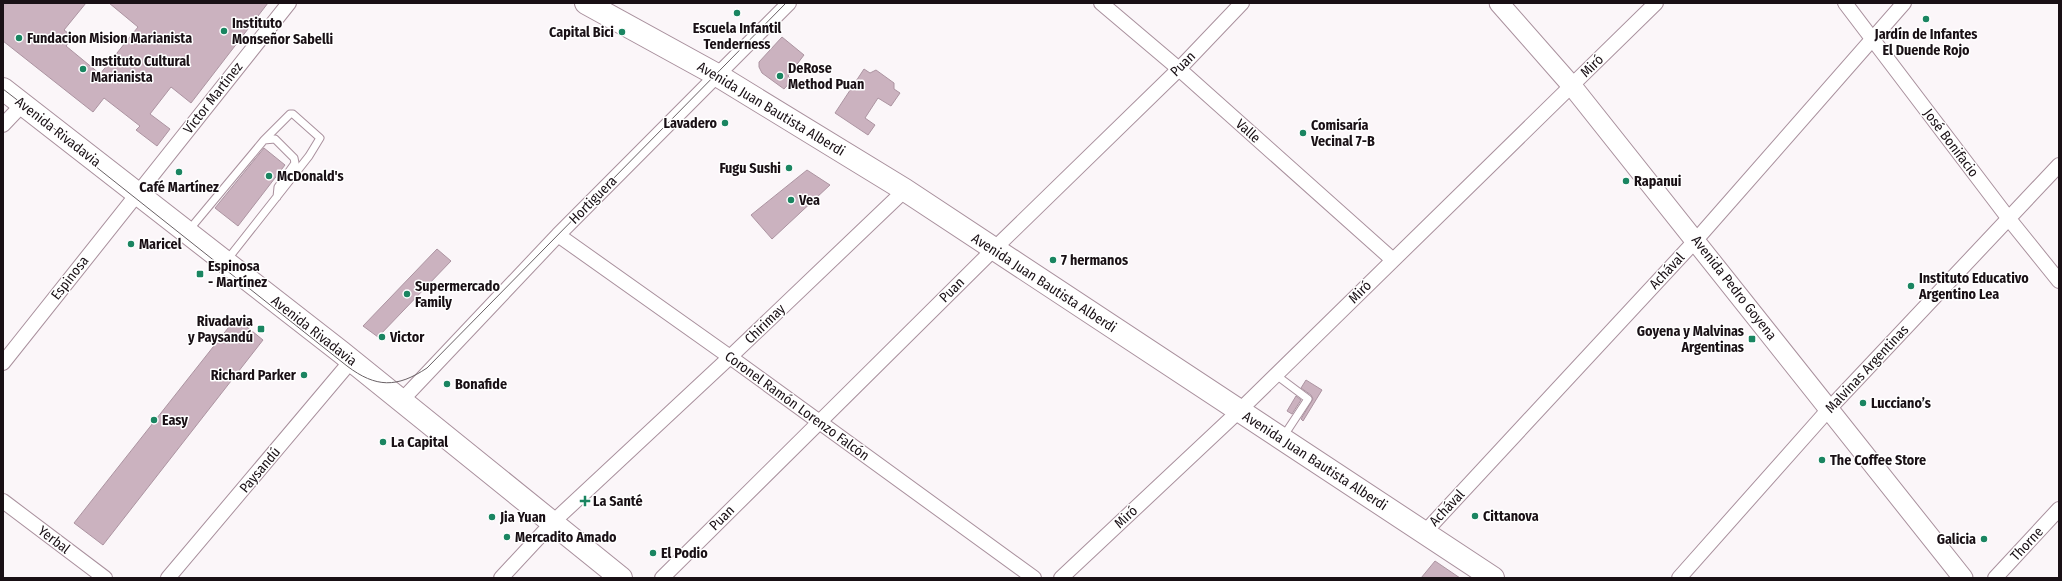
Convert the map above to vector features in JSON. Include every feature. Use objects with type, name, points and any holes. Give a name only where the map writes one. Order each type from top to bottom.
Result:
[{"type":"main road","name":"Avenida Juan Bautista Alberdi","points":[[586,3],[716,75],[905,190],[993,250],[1493,578]]},
{"type":"main road","name":"Avenida Pedro Goyena","points":[[1499,3],[1572,86],[1696,240],[1963,578]]},
{"type":"main road","name":"Avenida Rivadavia","points":[[3,89],[352,361],[621,578]]},
{"type":"street","name":"Víctor Martínez","points":[[138,194],[289,3]]},
{"type":"street","name":"Hortiguera","points":[[401,401],[558,235],[789,3]]},
{"type":"street","name":"Valle","points":[[1101,3],[1179,69],[1393,260]]},
{"type":"street","name":"Puan","points":[[662,578],[993,250],[1179,69],[1242,3]]},
{"type":"street","name":"Miró","points":[[1061,578],[1239,411],[1656,3]]},
{"type":"street","name":"José Bonifacio","points":[[1845,3],[2009,219],[2059,281]]},
{"type":"street","name":"Achával","points":[[1424,533],[1696,240],[1904,3]]},
{"type":"street","points":[[3,125],[23,104]]},
{"type":"street","name":"Malvinas Argentinas","points":[[1679,578],[1829,409],[2059,165]]},
{"type":"street","name":"Chirimay","points":[[502,578],[553,522],[730,357],[905,190]]},
{"type":"street","name":"Espinosa","points":[[3,363],[138,194]]},
{"type":"street","name":"Coronel Ramón Lorenzo Falcón","points":[[558,235],[730,357],[1034,578]]},
{"type":"street","name":"Paysandú","points":[[168,578],[352,361]]},
{"type":"street","name":"Yerbal","points":[[3,501],[106,578]]},
{"type":"street","name":"Thorne","points":[[1995,578],[2059,509]]},
{"type":"lane","points":[[187,232],[264,140],[290,114],[293,114],[320,138],[319,142],[225,262]]},
{"type":"lane","points":[[264,140],[275,139],[294,158],[295,163],[278,186],[277,197]]},
{"type":"lane","points":[[1276,375],[1308,399],[1281,440]]},
{"type":"building","points":[[3,3],[86,3],[64,30],[73,37],[66,46],[100,74],[138,27],[109,3],[268,3],[191,103],[171,87],[150,114],[170,129],[157,146],[136,130],[140,126],[104,98],[93,112],[3,41]]},
{"type":"building","points":[[782,37],[804,55],[788,76],[792,80],[784,89],[762,73],[759,67],[759,62]]},
{"type":"building","points":[[864,69],[870,73],[876,70],[894,83],[894,89],[900,93],[891,106],[878,98],[865,118],[875,125],[868,135],[835,113]]},
{"type":"building","points":[[264,148],[285,165],[238,226],[215,208]]},
{"type":"building","name":"Vea","points":[[807,170],[830,185],[772,239],[751,215]]},
{"type":"building","name":"Supermercado Family","points":[[437,249],[451,261],[378,337],[363,326]]},
{"type":"building","points":[[236,318],[263,340],[103,545],[74,523]]},
{"type":"building","points":[[1306,380],[1322,390],[1303,421],[1301,419],[1313,399],[1311,395],[1301,388]]},
{"type":"building","points":[[1296,396],[1301,400],[1292,414],[1287,411]]},
{"type":"building","points":[[1435,561],[1460,578],[1421,578]]},
{"type":"tram line","points":[[3,89],[69,140],[95,166],[347,366],[377,382],[387,383],[406,379],[427,368],[786,3]]},
{"type":"place","name":"Escuela Infantil Tenderness","points":[[737,13]]},
{"type":"place","name":"Jardín de Infantes El Duende Rojo","points":[[1926,19]]},
{"type":"place","name":"Instituto Monseñor Sabelli","points":[[224,31]]},
{"type":"place","name":"Capital Bici","points":[[622,32]]},
{"type":"place","name":"Fundacion Mision Marianista","points":[[19,38]]},
{"type":"place","name":"Instituto Cultural Marianista","points":[[83,69]]},
{"type":"place","name":"DeRose Method Puan","points":[[780,76]]},
{"type":"place","name":"Lavadero","points":[[725,123]]},
{"type":"place","name":"Comisaría Vecinal 7-B","points":[[1303,133]]},
{"type":"place","name":"Fugu Sushi","points":[[789,168]]},
{"type":"place","name":"Café Martínez","points":[[179,172]]},
{"type":"place","name":"McDonald's","points":[[269,176]]},
{"type":"place","name":"Rapanui","points":[[1626,181]]},
{"type":"place","name":"Vea","points":[[791,200]]},
{"type":"place","name":"Maricel","points":[[131,244]]},
{"type":"place","name":"7 hermanos","points":[[1053,260]]},
{"type":"place","name":"Espinosa - Martínez","points":[[200,274]]},
{"type":"place","name":"Instituto Educativo Argentino Lea","points":[[1911,286]]},
{"type":"place","name":"Supermercado Family","points":[[407,294]]},
{"type":"place","name":"Rivadavia y Paysandú","points":[[261,329]]},
{"type":"place","name":"Victor","points":[[382,337]]},
{"type":"place","name":"Goyena y Malvinas Argentinas","points":[[1752,339]]},
{"type":"place","name":"Richard Parker","points":[[304,375]]},
{"type":"place","name":"Bonafide","points":[[447,384]]},
{"type":"place","name":"Lucciano’s","points":[[1863,403]]},
{"type":"place","name":"Easy","points":[[154,420]]},
{"type":"place","name":"La Capital","points":[[383,442]]},
{"type":"place","name":"The Coffee Store","points":[[1822,460]]},
{"type":"place","name":"La Santé","points":[[585,501]]},
{"type":"place","name":"Cittanova","points":[[1475,516]]},
{"type":"place","name":"Jia Yuan","points":[[492,517]]},
{"type":"place","name":"Mercadito Amado","points":[[507,537]]},
{"type":"place","name":"Galicia","points":[[1984,539]]},
{"type":"place","name":"El Podio","points":[[653,553]]}]
